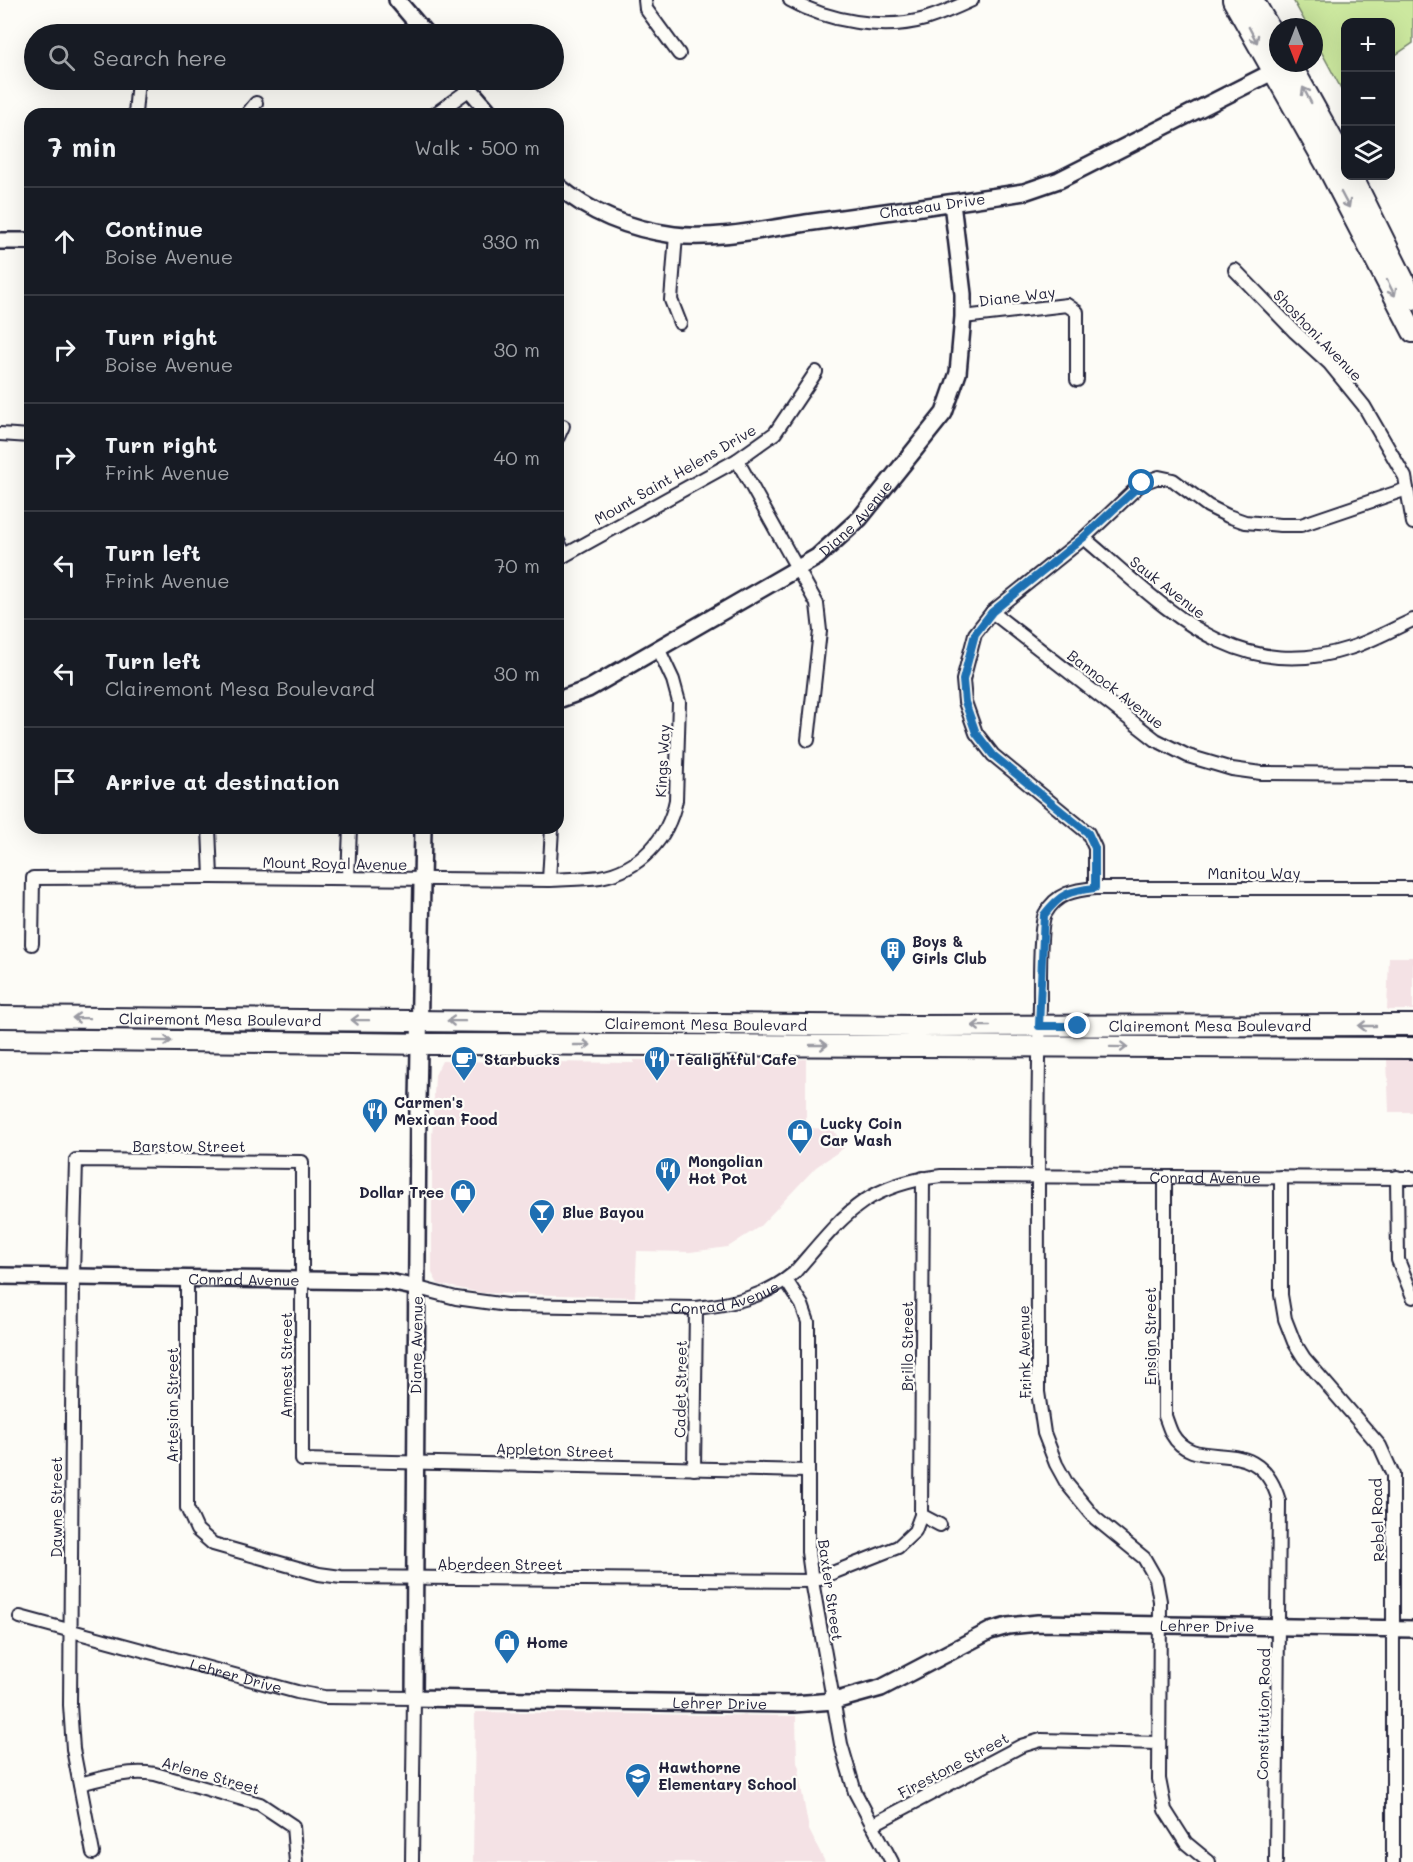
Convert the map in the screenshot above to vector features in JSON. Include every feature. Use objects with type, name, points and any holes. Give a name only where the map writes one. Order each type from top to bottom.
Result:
[{"type":"main road","points":[[1233,0],[1251,29],[1269,49]]},
{"type":"main road","points":[[1253,0],[1269,28]]},
{"type":"main road","points":[[1287,72],[1326,164],[1413,332]]},
{"type":"main road","points":[[1288,72],[1341,156]]},
{"type":"main road","points":[[1354,180],[1413,299]]},
{"type":"main road","name":"Clairemont Mesa Boulevard","points":[[0,1017],[1039,1026],[1413,1025]]},
{"type":"main road","name":"Clairemont Mesa Boulevard","points":[[0,1039],[418,1044],[1413,1048]]},
{"type":"street","points":[[397,0],[417,24]]},
{"type":"street","points":[[645,0],[646,9],[679,54]]},
{"type":"street","points":[[790,0],[808,10],[828,15],[857,21],[890,23],[923,20],[972,0]]},
{"type":"street","name":"Chateau Drive","points":[[564,191],[597,214],[625,225],[676,235],[727,234],[1024,192],[1059,180],[1272,72]]},
{"type":"street","points":[[136,108],[137,90]]},
{"type":"street","points":[[441,108],[460,90]]},
{"type":"street","points":[[471,90],[485,108]]},
{"type":"street","points":[[252,108],[256,103]]},
{"type":"street","name":"Diane Avenue","points":[[564,698],[588,688],[816,557],[860,518],[944,413],[958,373],[963,317],[963,294],[952,203]]},
{"type":"street","points":[[676,235],[671,300],[680,323]]},
{"type":"street","points":[[0,241],[24,241]]},
{"type":"street","name":"Shoshoni Avenue","points":[[1235,270],[1294,331],[1329,363],[1364,406],[1405,477],[1413,523]]},
{"type":"street","name":"Diane Way","points":[[963,317],[1066,305],[1077,312],[1077,380]]},
{"type":"street","name":"Mount Saint Helens Drive","points":[[564,556],[737,460],[775,433],[816,372]]},
{"type":"street","points":[[0,434],[24,436]]},
{"type":"street","points":[[737,460],[818,603],[820,631],[808,740]]},
{"type":"street","points":[[1095,888],[1095,848],[1088,833],[993,755],[976,733],[965,702],[963,680],[975,634],[992,612],[1083,538],[1142,483],[1159,477],[1173,480],[1208,506],[1228,516],[1245,522],[1281,525],[1301,525],[1407,489]]},
{"type":"street","name":"Sauk Avenue","points":[[1083,538],[1176,615],[1205,635],[1257,655],[1291,658],[1351,648],[1413,620]]},
{"type":"street","name":"Bannock Avenue","points":[[992,612],[1156,740],[1188,756],[1232,769],[1261,773],[1413,774]]},
{"type":"street","name":"Kings Way","points":[[634,865],[662,838],[674,812],[676,800],[679,702],[673,680],[658,648]]},
{"type":"street","points":[[209,834],[211,877]]},
{"type":"street","points":[[348,878],[350,834]]},
{"type":"street","name":"Diane Avenue","points":[[412,1862],[418,1044],[423,834]]},
{"type":"street","points":[[549,880],[552,834]]},
{"type":"street","name":"Mount Royal Avenue","points":[[32,944],[33,878],[549,880],[599,877],[620,872],[634,865]]},
{"type":"street","name":"Manitou Way","points":[[1095,888],[1413,888]]},
{"type":"street","name":"Frink Avenue","points":[[1095,888],[1071,891],[1053,904],[1044,915],[1039,1026],[1038,1392],[1044,1433],[1066,1484],[1095,1518],[1144,1558],[1156,1579],[1160,1601],[1159,1779],[1165,1810],[1186,1843],[1209,1862]]},
{"type":"street","name":"Barstow Street","points":[[76,1160],[302,1162]]},
{"type":"street","name":"Dawne Street","points":[[76,1160],[70,1705],[73,1749],[93,1853]]},
{"type":"street","name":"Amnest Street","points":[[302,1162],[302,1460]]},
{"type":"street","name":"Conrad Avenue","points":[[0,1276],[384,1281],[456,1298],[507,1305],[696,1308],[749,1299],[769,1291],[794,1273],[842,1218],[859,1203],[875,1193],[908,1180],[941,1176],[1413,1178]]},
{"type":"street","name":"Ensign Street","points":[[1165,1177],[1165,1416],[1172,1434],[1185,1447],[1199,1453],[1225,1455]]},
{"type":"street","name":"Rebel Road","points":[[1281,1177],[1281,1295],[1285,1319],[1294,1342],[1304,1358],[1380,1446],[1393,1475],[1393,1862]]},
{"type":"street","points":[[1397,1177],[1398,1260],[1413,1297]]},
{"type":"street","name":"Brillo Street","points":[[921,1515],[923,1178]]},
{"type":"street","name":"Artesian Street","points":[[187,1278],[187,1508],[197,1530]]},
{"type":"street","name":"Baxter Street","points":[[786,1280],[802,1305],[808,1322],[808,1552],[841,1744],[855,1792],[892,1862]]},
{"type":"street","name":"Cadet Street","points":[[694,1469],[696,1308]]},
{"type":"street","name":"Constitution Road","points":[[1225,1455],[1244,1458],[1265,1470],[1275,1485],[1279,1501],[1276,1862]]},
{"type":"street","name":"Appleton Street","points":[[302,1460],[808,1471]]},
{"type":"street","points":[[812,1581],[898,1547],[915,1531],[921,1515],[940,1525]]},
{"type":"street","name":"Aberdeen Street","points":[[197,1530],[213,1544],[319,1574],[341,1577],[812,1581]]},
{"type":"street","name":"Lehrer Drive","points":[[20,1617],[297,1692],[324,1697],[793,1704],[834,1701],[881,1688],[990,1631],[1008,1626],[1038,1623],[1413,1629]]},
{"type":"street","name":"Firestone Street","points":[[872,1824],[1021,1746],[1041,1740],[1159,1743]]},
{"type":"street","name":"Arlene Street","points":[[80,1784],[121,1773],[139,1772],[155,1774],[260,1804],[293,1826],[296,1862]]},
{"type":"shaded area","points":[[1389,957],[1413,957],[1413,1010],[1387,1010]]},
{"type":"shaded area","points":[[1413,1058],[1413,1112],[1389,1112],[1387,1059]]},
{"type":"shaded area","points":[[806,1059],[806,1128],[833,1129],[844,1148],[816,1167],[759,1227],[728,1247],[690,1252],[637,1251],[635,1297],[483,1293],[438,1284],[432,1273],[432,1138],[435,1075],[442,1061],[634,1063],[634,1060],[691,1061],[699,1064]]},
{"type":"shaded area","name":"Hawthorne Elementary School","points":[[475,1712],[796,1716],[797,1763],[800,1769],[799,1776],[809,1830],[825,1862],[473,1862]]},
{"type":"green space","points":[[1293,0],[1413,0],[1413,43],[1395,55],[1395,18],[1341,18],[1341,89],[1323,55],[1323,18],[1303,18]]},
{"type":"place","name":"Boys & Girls Club","points":[[893,973]]},
{"type":"place","name":"Starbucks","points":[[464,1082]]},
{"type":"place","name":"Tealightful Cafe","points":[[657,1082]]},
{"type":"place","name":"Carmen's Mexican Food","points":[[375,1134]]},
{"type":"place","name":"Lucky Coin Car Wash","points":[[800,1155]]},
{"type":"place","name":"Mongolian Hot Pot","points":[[668,1193]]},
{"type":"place","name":"Dollar Tree","points":[[463,1215]]},
{"type":"place","name":"Blue Bayou","points":[[542,1235]]},
{"type":"place","name":"Home","points":[[507,1665]]},
{"type":"place","name":"Hawthorne Elementary School","points":[[638,1799]]},
{"type":"route","points":[[1078,1026],[1039,1026],[1044,915],[1053,904],[1071,891],[1095,888],[1095,848],[1088,833],[993,755],[976,733],[965,702],[963,680],[975,634],[992,612],[1083,538],[1142,483]]}]
